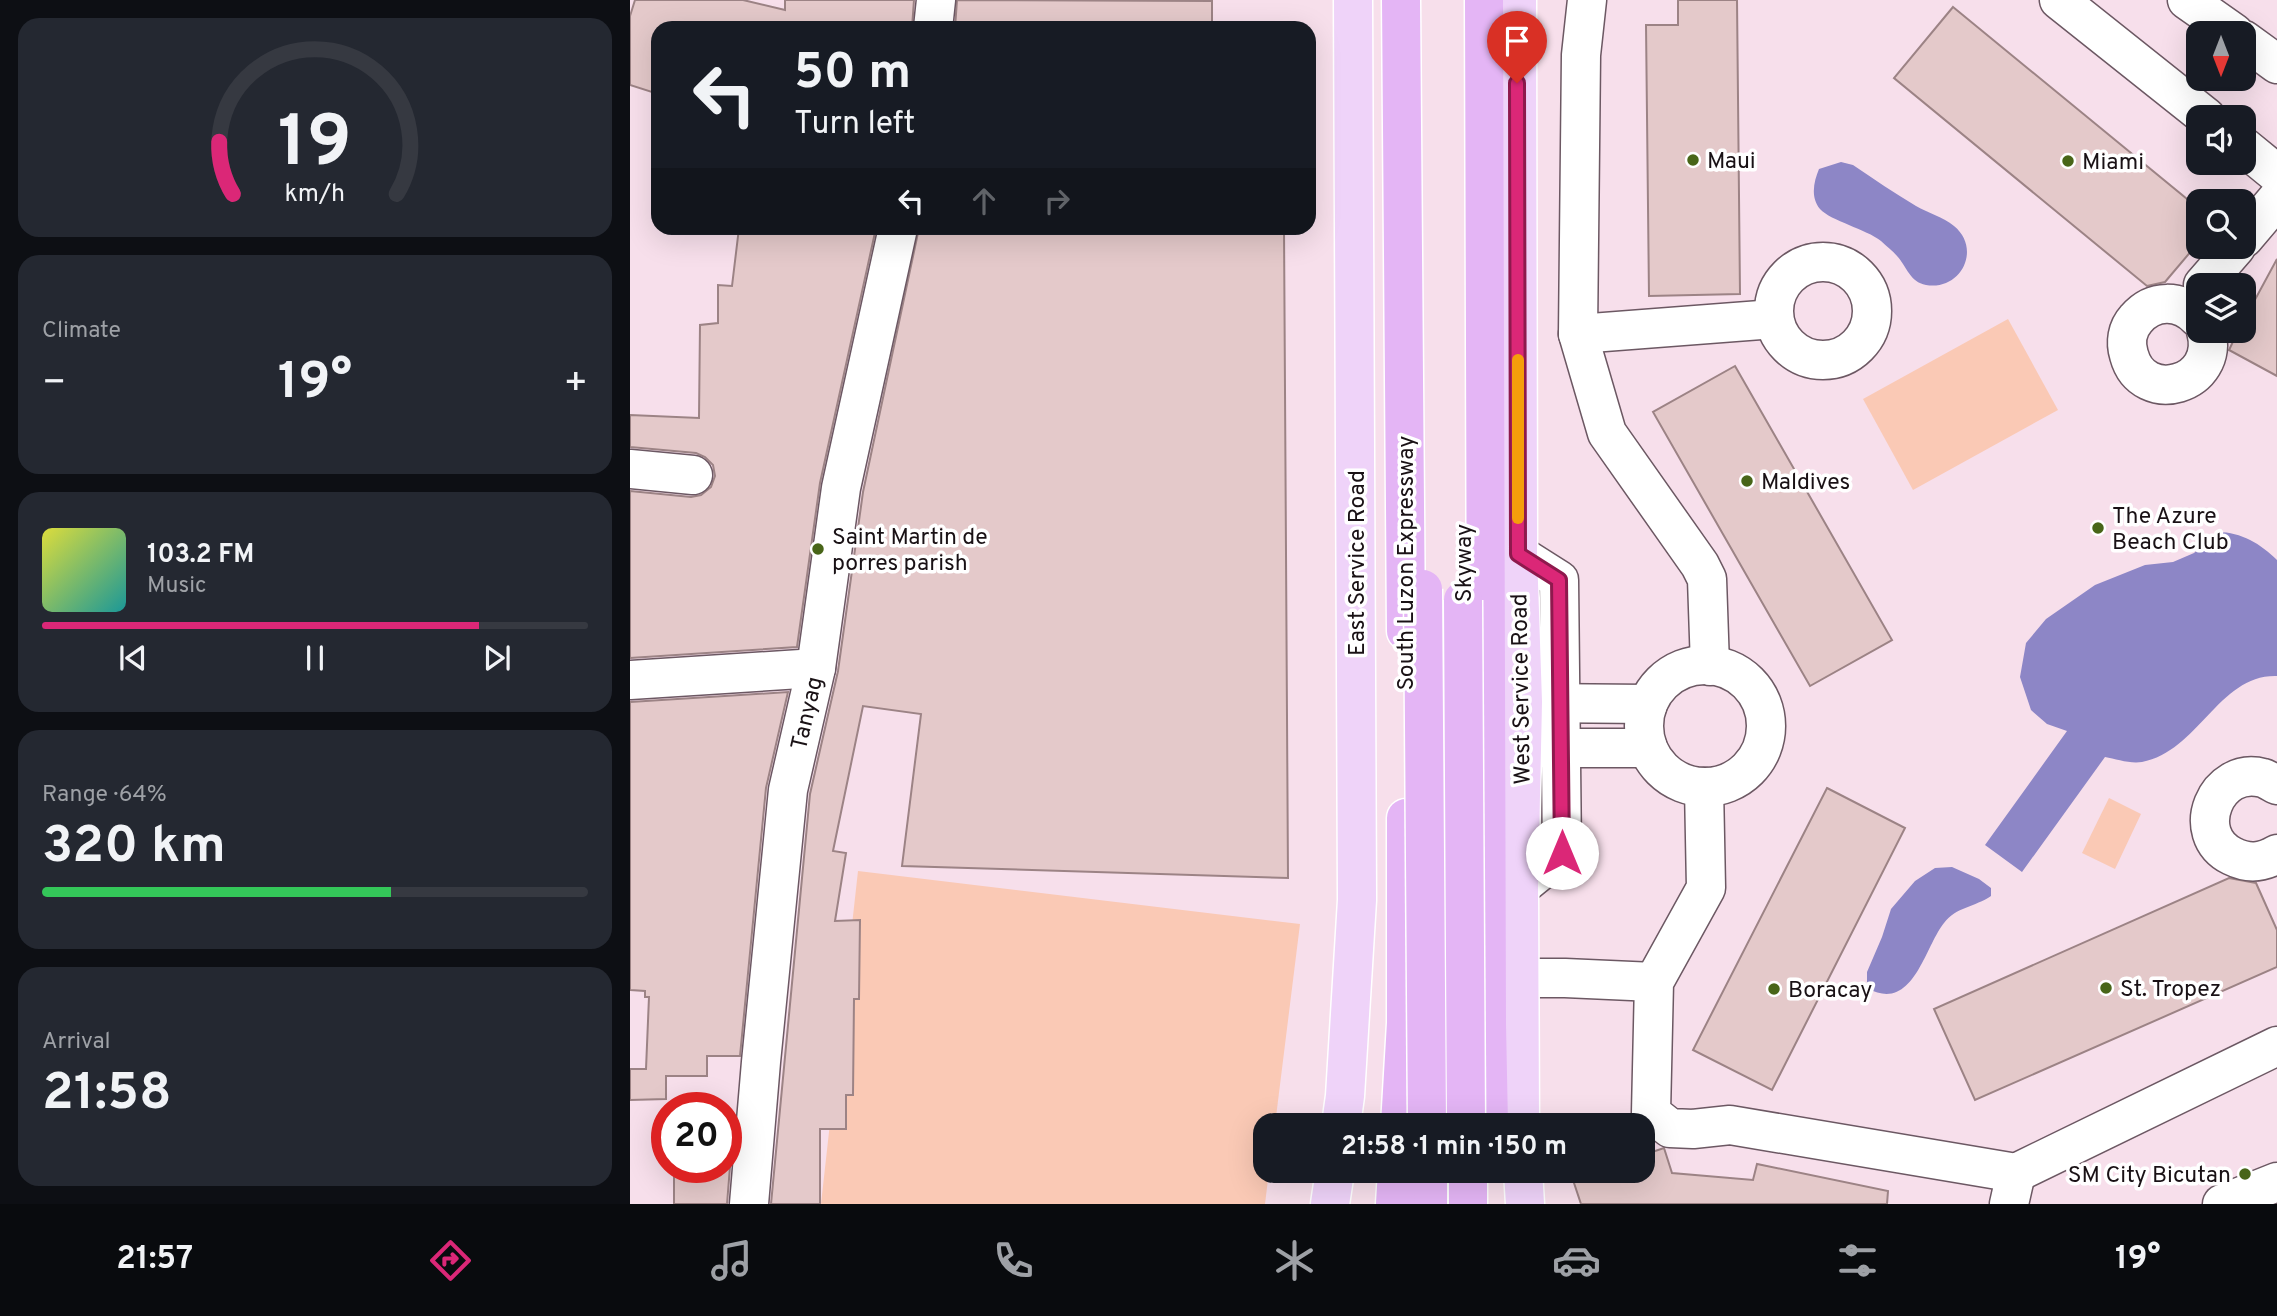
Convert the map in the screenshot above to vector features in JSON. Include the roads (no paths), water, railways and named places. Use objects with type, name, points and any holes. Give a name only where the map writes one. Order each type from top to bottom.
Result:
[{"type":"highway","name":"South Luzon Expressway","points":[[1401,0],[1406,579],[1406,1023],[1401,1113]]},
{"type":"highway","name":"Skyway","points":[[1420,0],[1427,1113]]},
{"type":"highway","name":"Skyway","points":[[1458,0],[1466,1113]]},
{"type":"highway","points":[[1484,0],[1489,1113]]},
{"type":"highway","points":[[1395,1204],[1396,1183]]},
{"type":"highway","points":[[1427,1183],[1428,1204]]},
{"type":"highway","points":[[1468,1183],[1468,1204]]},
{"type":"highway","points":[[1490,1183],[1491,1204]]},
{"type":"main road","name":"East Service Road","points":[[1342,1113],[1357,900],[1353,0]]},
{"type":"main road","name":"West Service Road","points":[[1517,0],[1518,554],[1523,702],[1519,888],[1520,1113]]},
{"type":"main road","points":[[1330,1204],[1333,1183]]},
{"type":"main road","points":[[1524,1183],[1525,1204]]},
{"type":"street","points":[[934,21],[936,0]]},
{"type":"street","points":[[1587,0],[1581,55],[1578,334],[1607,433],[1700,565],[1707,579],[1710,666]]},
{"type":"street","points":[[2059,0],[2191,105]]},
{"type":"street","points":[[2187,0],[2217,21]]},
{"type":"street","points":[[2256,49],[2277,64]]},
{"type":"street","points":[[2256,157],[2277,174]]},
{"type":"street","points":[[2256,224],[2277,199]]},
{"type":"street","name":"Tanyag","points":[[749,1204],[788,790],[816,668],[841,488],[896,235]]},
{"type":"street","points":[[1578,334],[1774,319]]},
{"type":"street","points":[[630,469],[693,475]]},
{"type":"street","points":[[1518,554],[1559,580],[1562,853],[1519,888]]},
{"type":"street","points":[[1710,666],[1728,670],[1745,679],[1757,693],[1765,710],[1767,729],[1763,748],[1754,764],[1740,777],[1723,785],[1704,788],[1686,784],[1670,776],[1657,764],[1648,748],[1644,718],[1648,704],[1658,687],[1673,675],[1691,667],[1710,666]]},
{"type":"street","points":[[630,680],[816,668]]},
{"type":"street","points":[[1523,702],[1648,704]]},
{"type":"street","points":[[1523,748],[1648,748]]},
{"type":"street","points":[[2273,868],[2242,862],[2222,852],[2210,832],[2210,810],[2220,790],[2239,778],[2262,777],[2277,785]]},
{"type":"street","points":[[1704,788],[1706,888],[1654,982],[1651,1113],[1670,1128],[1693,1129],[1730,1125],[2013,1188],[2277,1046]]},
{"type":"street","points":[[1520,978],[1654,982]]},
{"type":"street","points":[[1406,1023],[1487,1024]]},
{"type":"street","points":[[2222,1204],[2277,1182]]},
{"type":"place","name":"Maui","points":[[1693,160]]},
{"type":"place","name":"Miami","points":[[2068,161]]},
{"type":"place","name":"Maldives","points":[[1747,481]]},
{"type":"place","name":"The Azure Beach Club","points":[[2098,528]]},
{"type":"place","name":"Saint Martin de porres parish","points":[[818,549]]},
{"type":"place","name":"St. Tropez","points":[[2106,988]]},
{"type":"place","name":"Boracay","points":[[1774,989]]},
{"type":"place","name":"SM City Bicutan","points":[[2245,1174]]}]
